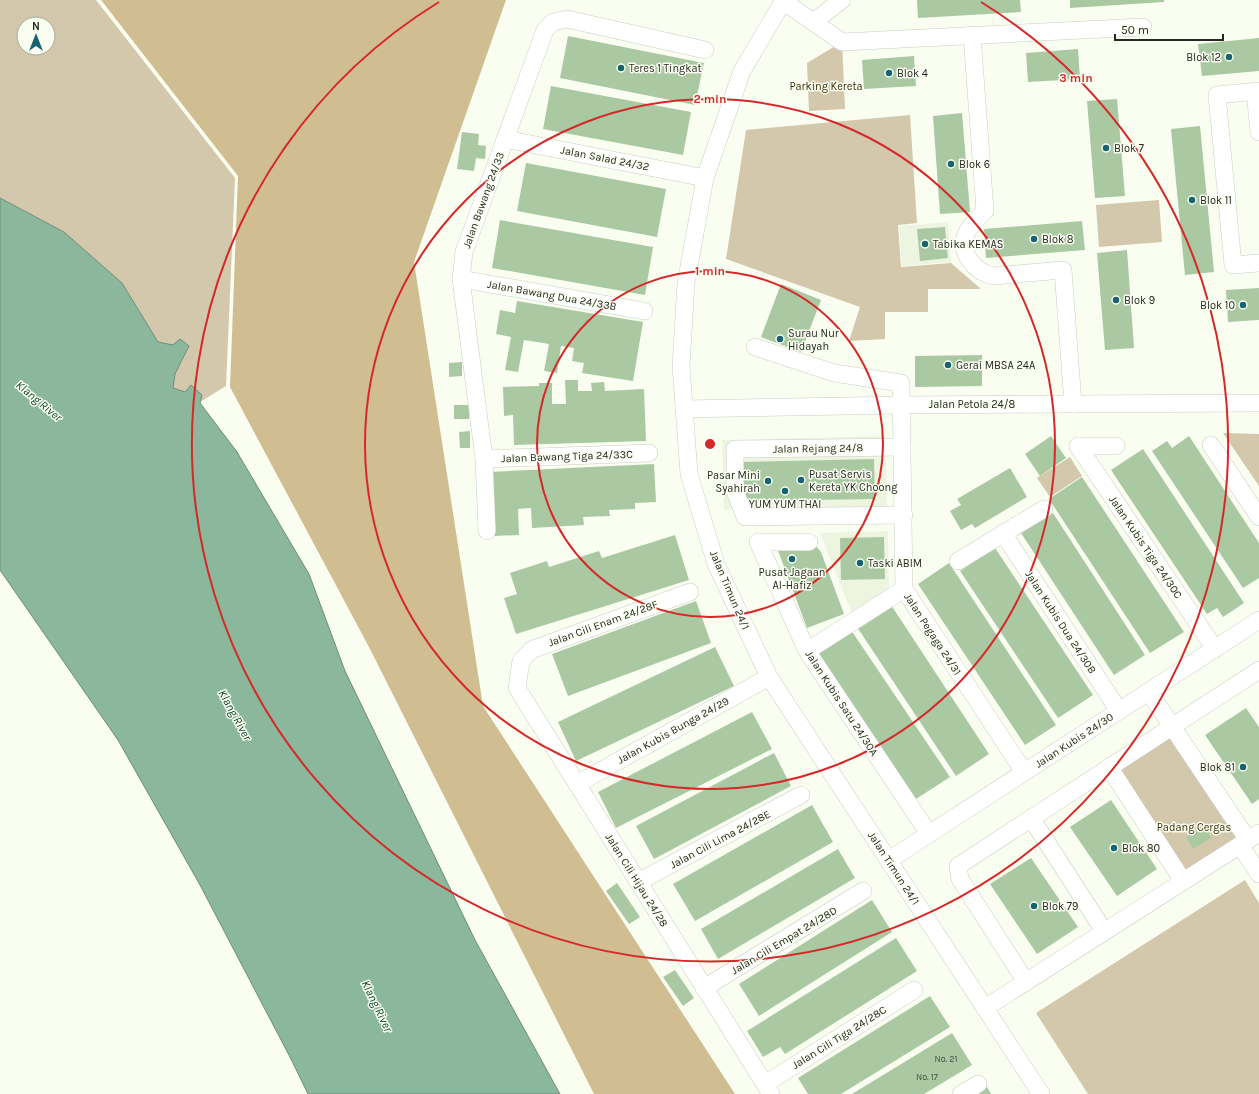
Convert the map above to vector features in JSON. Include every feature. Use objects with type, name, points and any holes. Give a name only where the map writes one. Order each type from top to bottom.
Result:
[{"type":"street","points":[[813,22],[842,0]]},
{"type":"street","points":[[783,1],[842,42],[1142,27]]},
{"type":"street","name":"Jalan Timun 24/1","points":[[783,1],[742,71],[705,178],[686,283],[680,366],[689,474],[716,564],[769,677],[1041,1094]]},
{"type":"street","name":"Jalan Bawang 24/33","points":[[487,532],[484,459],[461,279],[464,252],[545,30],[553,22],[567,19],[705,50]]},
{"type":"street","points":[[972,35],[984,211],[972,224],[965,235],[963,245],[966,256],[975,268],[986,274],[994,276],[1063,270],[1073,404]]},
{"type":"street","points":[[1259,132],[1257,91],[1217,94],[1233,265],[1259,263]]},
{"type":"street","name":"Jalan Salad 24/32","points":[[506,139],[705,178]]},
{"type":"street","name":"Jalan Bawang Dua 24/33B","points":[[461,279],[644,311]]},
{"type":"street","name":"Jalan Pegaga 24/31","points":[[755,347],[834,373],[901,383],[904,589],[1024,772]]},
{"type":"street","name":"Jalan Petola 24/8","points":[[684,409],[902,405],[1259,403]]},
{"type":"street","points":[[1211,445],[1259,517]]},
{"type":"street","name":"Jalan Kubis Tiga 24/30C","points":[[1116,446],[1078,446],[1215,649]]},
{"type":"street","name":"Jalan Rejang 24/8","points":[[902,447],[735,449],[735,491],[746,517],[904,515]]},
{"type":"street","name":"Jalan Bawang Tiga 24/33C","points":[[484,459],[649,454]]},
{"type":"street","points":[[958,561],[1044,509]]},
{"type":"street","name":"Jalan Kubis Dua 24/30B","points":[[1004,533],[1119,711]]},
{"type":"street","name":"Jalan Kubis Satu 24/30A","points":[[809,542],[758,542],[807,651],[929,834]]},
{"type":"street","points":[[807,651],[904,589]]},
{"type":"street","name":"Jalan Cili Enam 24/28F","points":[[521,662],[531,650],[690,592]]},
{"type":"street","name":"Jalan Kubis 24/30","points":[[889,860],[1259,620]]},
{"type":"street","name":"Jalan Cili Hijau 24/28","points":[[521,662],[517,688],[768,1089]]},
{"type":"street","points":[[1026,982],[960,879],[958,866],[1172,726],[1257,676]]},
{"type":"street","name":"Jalan Kubis Bunga 24/29","points":[[577,784],[769,677]]},
{"type":"street","points":[[1149,692],[1249,839],[1259,874]]},
{"type":"street","points":[[1110,767],[1183,881]]},
{"type":"street","name":"Jalan Cili Lima 24/28E","points":[[638,882],[801,795]]},
{"type":"street","points":[[1031,818],[1104,931]]},
{"type":"street","points":[[985,1008],[1249,839]]},
{"type":"street","name":"Jalan Cili Empat 24/28D","points":[[704,988],[863,891]]},
{"type":"street","name":"Jalan Cili Tiga 24/28C","points":[[768,1089],[914,990]]},
{"type":"street","points":[[961,1094],[978,1084]]},
{"type":"shaded area","points":[[101,0],[506,0],[414,262],[483,706],[735,1094],[594,1094],[369,647],[230,387],[238,176]]},
{"type":"shaded area","name":"Tabika KEMAS","points":[[948,222],[951,262],[902,266],[899,226]]},
{"type":"shaded area","points":[[885,436],[887,506],[724,510],[722,440]]},
{"type":"shaded area","name":"Taski ABIM","points":[[888,531],[889,593],[853,616],[820,533]]},
{"type":"green space","points":[[0,0],[96,0],[235,178],[226,386],[200,402],[191,385],[185,392],[173,388],[175,374],[189,347],[158,342],[122,283],[64,232],[0,198]]},
{"type":"green space","name":"Parking Kereta","points":[[842,42],[845,109],[809,111],[807,63]]},
{"type":"green space","points":[[910,115],[917,223],[898,225],[901,267],[951,263],[981,289],[928,289],[928,312],[885,312],[885,339],[849,341],[860,307],[726,259],[746,130]]},
{"type":"green space","points":[[1159,200],[1162,242],[1099,247],[1096,205]]},
{"type":"green space","points":[[1223,433],[1259,434],[1259,486]]},
{"type":"green space","points":[[1070,457],[1082,476],[1050,497],[1037,478]]},
{"type":"green space","name":"Padang Cergas","points":[[1172,726],[1248,840],[1183,881],[1109,767]]},
{"type":"green space","points":[[1245,880],[1259,903],[1259,1094],[1088,1094],[1036,1013]]},
{"type":"water","name":"Klang River","points":[[0,198],[64,232],[122,283],[158,342],[173,345],[180,339],[189,346],[175,374],[173,388],[185,392],[191,385],[202,395],[200,403],[237,452],[309,574],[345,671],[475,940],[560,1094],[308,1094],[200,885],[118,740],[0,570]]},
{"type":"building","points":[[917,0],[1020,0],[1021,12],[918,18]]},
{"type":"building","points":[[1070,0],[1164,0],[1164,2],[1070,8]]},
{"type":"building","points":[[568,36],[704,63],[695,105],[560,78]]},
{"type":"building","name":"Blok 12","points":[[1259,38],[1259,71],[1202,76],[1198,44]]},
{"type":"building","points":[[1078,49],[1080,79],[1028,82],[1026,53]]},
{"type":"building","name":"Blok 4","points":[[914,56],[916,86],[864,89],[862,60]]},
{"type":"building","points":[[551,86],[691,112],[683,155],[543,129]]},
{"type":"building","name":"Blok 7","points":[[1117,99],[1125,196],[1095,198],[1087,101]]},
{"type":"building","name":"Blok 6","points":[[962,113],[970,212],[940,214],[933,116]]},
{"type":"building","name":"Blok 11","points":[[1200,126],[1214,272],[1185,275],[1171,129]]},
{"type":"building","points":[[462,132],[479,134],[478,145],[486,146],[485,159],[476,158],[474,171],[457,169]]},
{"type":"building","points":[[526,163],[666,189],[657,237],[517,211]]},
{"type":"building","points":[[500,220],[653,247],[645,295],[492,268]]},
{"type":"building","name":"Blok 8","points":[[1082,221],[1085,250],[986,258],[984,229]]},
{"type":"building","points":[[945,227],[948,258],[920,261],[917,229]]},
{"type":"building","name":"Blok 9","points":[[1127,250],[1134,348],[1105,350],[1097,253]]},
{"type":"building","points":[[781,284],[821,300],[801,352],[761,337]]},
{"type":"building","name":"Blok 10","points":[[1259,288],[1259,320],[1228,322],[1226,290]]},
{"type":"building","points":[[517,301],[643,322],[633,381],[582,373],[584,363],[572,361],[574,348],[561,346],[557,373],[544,371],[549,344],[524,340],[518,372],[505,370],[511,337],[496,334],[500,310],[515,313]]},
{"type":"building","points":[[982,355],[982,386],[915,387],[915,356]]},
{"type":"building","points":[[462,362],[462,376],[449,377],[449,363]]},
{"type":"building","points":[[565,380],[578,380],[578,391],[592,391],[591,383],[604,382],[605,391],[644,389],[646,441],[514,445],[513,415],[504,416],[503,387],[539,386],[539,383],[552,383],[552,404],[566,404]]},
{"type":"building","points":[[454,405],[469,405],[469,419],[454,419]]},
{"type":"building","points":[[470,431],[470,448],[460,448],[459,432]]},
{"type":"building","points":[[1051,436],[1066,458],[1040,476],[1025,454]]},
{"type":"building","points":[[1189,436],[1259,543],[1259,578],[1243,588],[1152,451],[1167,441],[1172,448]]},
{"type":"building","points":[[1143,449],[1244,603],[1223,617],[1217,608],[1207,614],[1111,470]]},
{"type":"building","points":[[874,459],[875,499],[744,501],[743,462]]},
{"type":"building","points":[[654,464],[656,502],[635,503],[635,509],[609,510],[610,516],[583,517],[584,525],[532,528],[531,508],[518,509],[519,535],[494,536],[490,472]]},
{"type":"building","points":[[1010,468],[1027,497],[975,528],[972,524],[961,530],[950,511],[961,505],[957,499]]},
{"type":"building","points":[[1082,477],[1184,632],[1150,653],[1049,499]]},
{"type":"building","points":[[1053,513],[1145,655],[1114,675],[1021,533]]},
{"type":"building","points":[[675,535],[689,580],[516,634],[504,598],[517,594],[510,573],[547,561],[549,567],[599,551],[602,558]]},
{"type":"building","points":[[884,537],[885,579],[841,580],[840,538]]},
{"type":"building","points":[[815,545],[821,552],[844,614],[807,628],[777,548]]},
{"type":"building","points":[[995,548],[1093,695],[1058,718],[960,571]]},
{"type":"building","points":[[949,563],[1056,725],[1025,745],[918,584]]},
{"type":"building","points":[[696,601],[711,643],[568,696],[552,654]]},
{"type":"building","points":[[891,605],[989,754],[956,776],[857,627]]},
{"type":"building","points":[[851,630],[950,777],[916,799],[818,652]]},
{"type":"building","points":[[715,647],[734,686],[576,761],[558,722]]},
{"type":"building","name":"Blok 81","points":[[1246,708],[1259,727],[1259,799],[1252,804],[1205,735]]},
{"type":"building","points":[[752,712],[772,749],[616,828],[598,792]]},
{"type":"building","points":[[774,753],[791,786],[654,859],[636,826]]},
{"type":"building","name":"Blok 80","points":[[1111,800],[1157,869],[1117,896],[1070,827]]},
{"type":"building","points":[[812,805],[833,842],[695,921],[673,884]]},
{"type":"building","points":[[1204,826],[1211,838],[1193,849],[1186,837]]},
{"type":"building","points":[[838,849],[855,878],[718,959],[701,929]]},
{"type":"building","name":"Blok 79","points":[[1031,858],[1078,927],[1037,954],[990,884]]},
{"type":"building","points":[[617,883],[640,917],[629,924],[606,891]]},
{"type":"building","points":[[872,900],[892,932],[759,1016],[739,984]]},
{"type":"building","points":[[896,938],[917,971],[785,1054],[780,1047],[763,1057],[747,1031]]},
{"type":"building","points":[[675,970],[694,998],[683,1006],[663,977]]},
{"type":"building","points":[[930,996],[950,1027],[841,1094],[808,1094],[798,1078]]},
{"type":"building","points":[[952,1033],[972,1065],[924,1094],[852,1094]]},
{"type":"building","points":[[987,1087],[991,1094],[976,1094]]},
{"type":"place","name":"Blok 12","points":[[1229,57]]},
{"type":"place","name":"Teres 1 Tingkat","points":[[621,68]]},
{"type":"place","name":"Blok 4","points":[[889,73]]},
{"type":"place","name":"Blok 7","points":[[1106,148]]},
{"type":"place","name":"Blok 6","points":[[951,164]]},
{"type":"place","name":"Blok 11","points":[[1192,200]]},
{"type":"place","name":"Blok 8","points":[[1034,239]]},
{"type":"place","name":"Tabika KEMAS","points":[[925,244]]},
{"type":"place","name":"Blok 9","points":[[1116,300]]},
{"type":"place","name":"Blok 10","points":[[1243,305]]},
{"type":"place","name":"Surau Nur Hidayah","points":[[780,339]]},
{"type":"place","name":"Gerai MBSA 24A","points":[[948,365]]},
{"type":"place","name":"Pusat Servis Kereta YK Choong","points":[[801,480]]},
{"type":"place","name":"Pasar Mini Syahirah","points":[[768,481]]},
{"type":"place","name":"YUM YUM THAI","points":[[785,491]]},
{"type":"place","name":"Pusat Jagaan Al-Hafiz","points":[[792,559]]},
{"type":"place","name":"Taski ABIM","points":[[860,563]]},
{"type":"place","name":"Blok 81","points":[[1243,767]]},
{"type":"place","name":"Blok 80","points":[[1114,848]]},
{"type":"place","name":"Blok 79","points":[[1034,906]]}]
